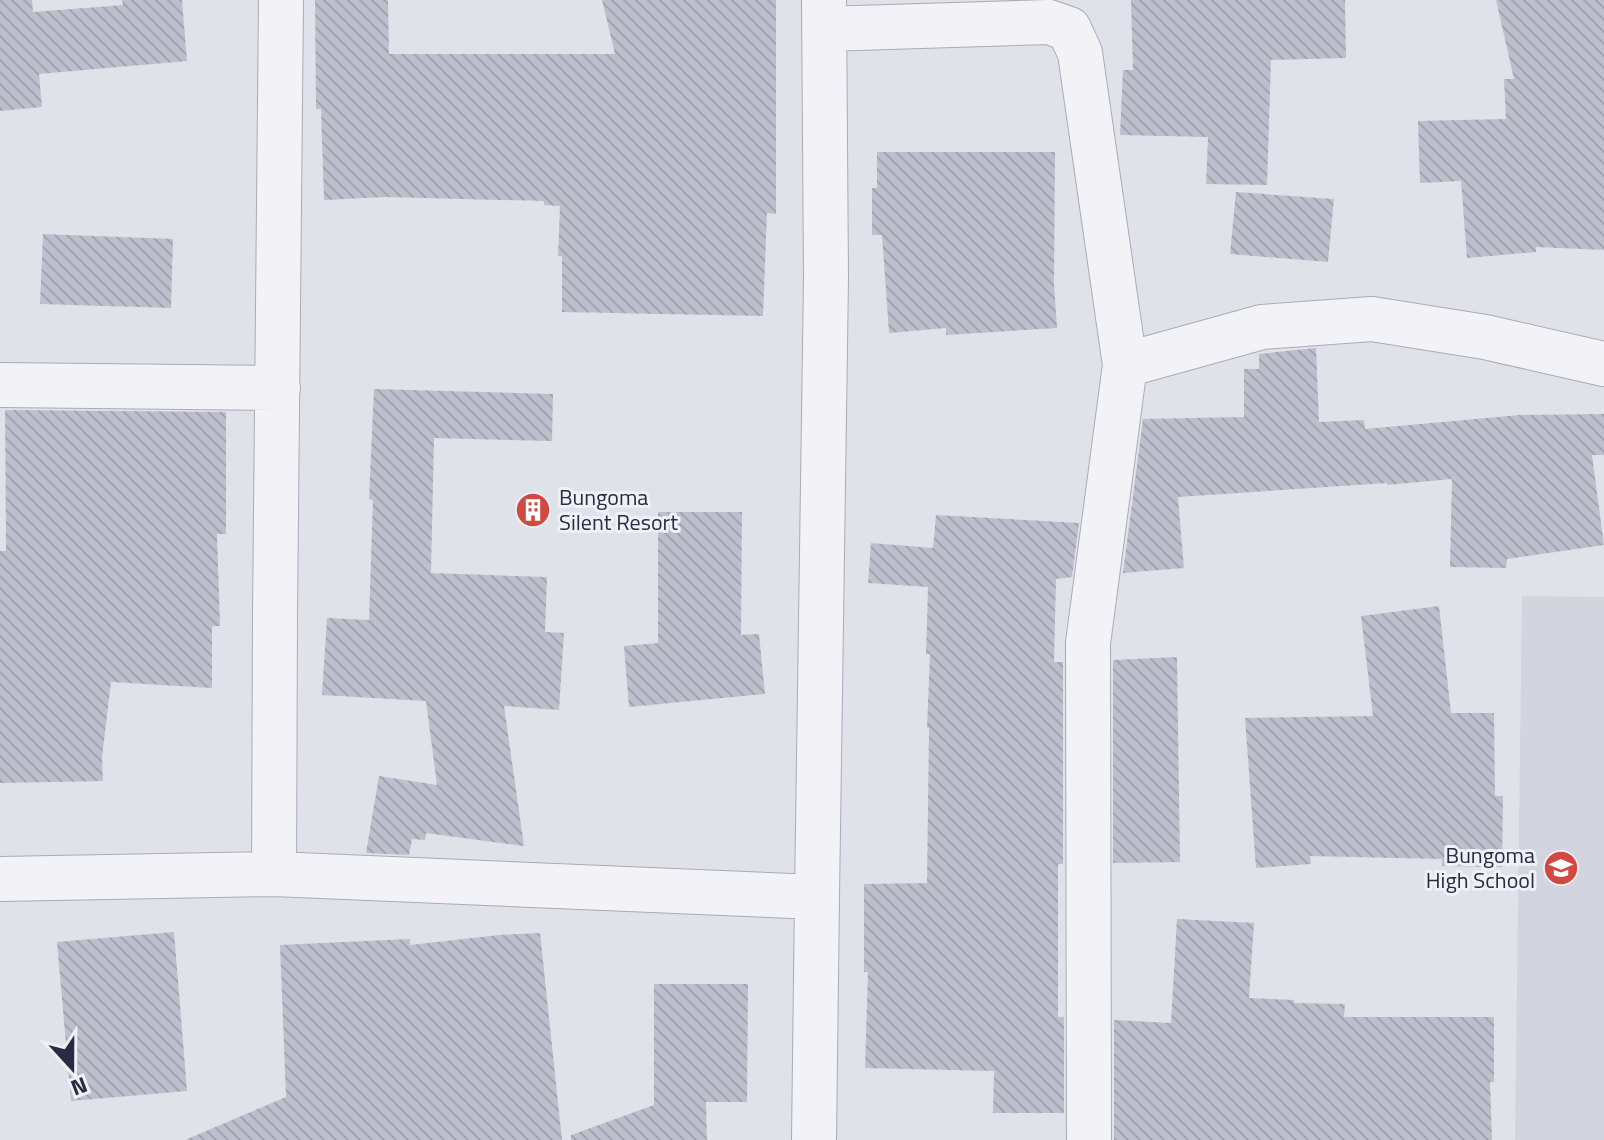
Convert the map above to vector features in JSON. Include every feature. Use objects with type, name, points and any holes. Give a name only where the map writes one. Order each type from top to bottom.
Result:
[{"type":"street","points":[[274,874],[281,0]]},
{"type":"street","points":[[814,1140],[826,278],[824,15],[1049,22],[1069,29],[1080,53],[1125,365],[1088,643],[1089,1140]]},
{"type":"street","points":[[1125,365],[1262,327],[1372,319],[1485,337],[1604,364]]},
{"type":"street","points":[[0,385],[278,388]]},
{"type":"street","points":[[0,879],[274,874],[817,897]]},
{"type":"shaded area","name":"Bungoma High School","points":[[1522,596],[1604,597],[1604,1140],[1515,1140]]},
{"type":"building","points":[[0,0],[32,0],[33,12],[123,5],[122,0],[182,0],[187,61],[39,74],[42,107],[0,111]]},
{"type":"building","points":[[315,0],[388,0],[389,54],[615,54],[602,0],[776,0],[776,214],[767,213],[763,316],[562,312],[562,256],[558,256],[560,206],[544,205],[544,201],[386,197],[324,200],[321,109],[316,109]]},
{"type":"building","points":[[1131,0],[1345,0],[1346,58],[1271,60],[1267,185],[1206,184],[1208,137],[1120,135],[1123,70],[1133,70]]},
{"type":"building","points":[[1496,0],[1604,0],[1604,250],[1536,247],[1536,252],[1467,258],[1461,181],[1420,183],[1418,121],[1506,119],[1504,79],[1514,79]]},
{"type":"building","points":[[877,152],[1055,152],[1054,284],[1057,328],[946,335],[946,328],[889,333],[882,235],[872,235],[872,188],[877,188]]},
{"type":"building","points":[[1236,192],[1334,199],[1328,262],[1230,254]]},
{"type":"building","points":[[43,234],[173,239],[171,308],[40,304]]},
{"type":"building","points":[[1316,348],[1319,422],[1364,420],[1365,429],[1520,415],[1604,414],[1604,455],[1592,455],[1604,545],[1507,559],[1506,568],[1450,567],[1452,479],[1178,497],[1184,568],[1123,573],[1143,419],[1244,417],[1244,369],[1259,369],[1259,354]]},
{"type":"building","points":[[374,389],[553,394],[552,441],[434,438],[431,573],[547,577],[545,632],[564,633],[559,710],[504,706],[524,846],[426,833],[425,840],[412,839],[409,855],[366,853],[379,776],[437,785],[426,701],[322,695],[327,618],[369,620],[373,500],[369,499]]},
{"type":"building","points":[[5,410],[226,412],[226,534],[217,534],[220,626],[212,626],[212,688],[111,682],[102,757],[103,781],[0,783],[0,551],[6,551]]},
{"type":"building","points":[[658,512],[742,512],[741,635],[759,634],[765,694],[629,707],[624,646],[658,643]]},
{"type":"building","points":[[936,515],[1079,523],[1072,577],[1056,579],[1054,662],[1063,662],[1063,864],[1058,864],[1058,1017],[1064,1017],[1064,1113],[993,1113],[994,1071],[865,1068],[868,972],[864,972],[864,884],[927,883],[930,654],[926,654],[928,587],[868,583],[871,543],[933,548]]},
{"type":"building","points":[[1439,606],[1451,713],[1494,713],[1495,796],[1503,796],[1502,867],[1442,866],[1442,859],[1310,856],[1311,864],[1256,868],[1245,718],[1373,716],[1361,616]]},
{"type":"building","points":[[1177,657],[1180,862],[1113,863],[1113,660]]},
{"type":"building","points":[[1177,919],[1254,923],[1249,998],[1345,1004],[1344,1017],[1494,1017],[1494,1082],[1490,1082],[1492,1140],[1114,1140],[1114,1020],[1171,1023]]},
{"type":"building","points":[[174,932],[187,1091],[71,1101],[57,942]]},
{"type":"building","points":[[540,933],[562,1140],[185,1140],[286,1097],[280,945],[410,939],[410,945]]},
{"type":"building","points":[[654,984],[748,984],[747,1102],[706,1102],[707,1140],[571,1140],[571,1135],[654,1105]]},
{"type":"place","name":"Bungoma Silent Resort","points":[[533,510]]},
{"type":"place","name":"Bungoma High School","points":[[1561,868]]}]
